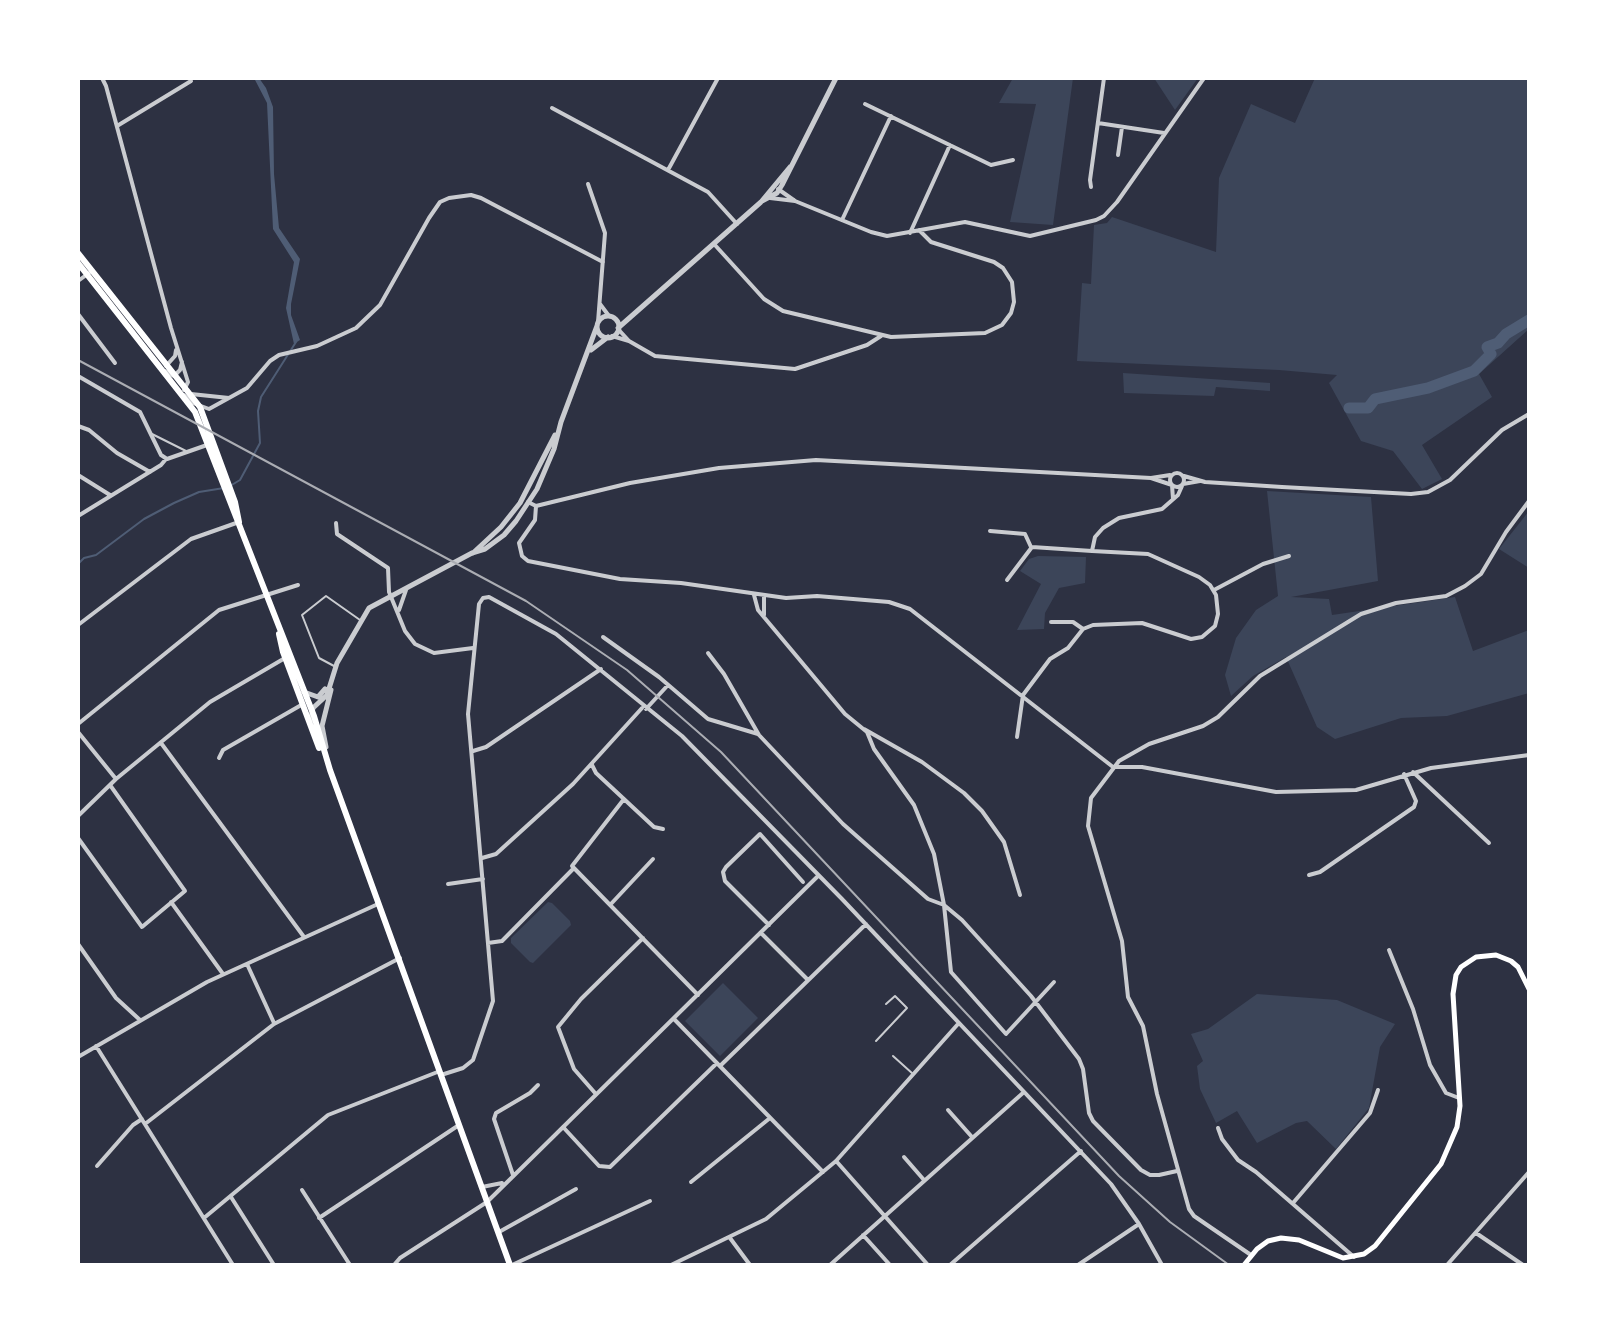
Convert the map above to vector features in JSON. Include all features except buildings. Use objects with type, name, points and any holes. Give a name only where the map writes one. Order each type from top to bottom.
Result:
[{"type":"main road","points":[[78,253],[89,272],[186,394],[200,407],[328,765]]},
{"type":"main road","points":[[78,263],[89,272]]},
{"type":"main road","points":[[165,367],[175,375],[211,443]]},
{"type":"main road","points":[[288,657],[305,700],[310,724],[400,958],[511,1265]]},
{"type":"main road","points":[[1245,1263],[1268,1241],[1291,1238],[1335,1256],[1354,1257],[1375,1246],[1441,1164],[1457,1127],[1459,1098],[1453,994],[1456,975],[1461,967],[1476,957],[1496,955],[1518,967],[1529,989]]},
{"type":"street","points":[[102,78],[188,382],[186,394],[231,398]]},
{"type":"street","points":[[668,170],[718,78]]},
{"type":"street","points":[[590,350],[610,337],[628,317],[777,188],[836,78]]},
{"type":"street","points":[[1091,187],[1104,78]]},
{"type":"street","points":[[777,188],[795,201],[879,235],[910,233],[965,222],[1030,236],[1096,220],[1117,202],[1204,78]]},
{"type":"street","points":[[117,126],[191,81]]},
{"type":"street","points":[[865,104],[991,165],[1013,160]]},
{"type":"street","points":[[552,108],[708,192],[737,224]]},
{"type":"street","points":[[842,220],[891,116]]},
{"type":"street","points":[[1098,123],[1164,133]]},
{"type":"street","points":[[1118,155],[1122,127]]},
{"type":"street","points":[[910,233],[950,145]]},
{"type":"street","points":[[588,184],[605,233],[598,324],[601,335],[629,341]]},
{"type":"street","points":[[200,407],[209,409],[247,388],[270,361],[285,353],[339,337],[366,320],[380,305],[440,202],[449,198],[471,195],[481,198],[603,262]]},
{"type":"street","points":[[764,200],[795,201]]},
{"type":"street","points":[[714,244],[775,308],[881,336],[985,333],[1002,325],[1013,307],[1012,282],[1003,268],[994,262],[931,242],[919,230]]},
{"type":"street","points":[[78,281],[89,272]]},
{"type":"street","points":[[598,302],[618,322],[618,329],[629,341],[655,356],[795,369],[867,345],[881,336]]},
{"type":"street","points":[[78,314],[115,363]]},
{"type":"street","points":[[495,543],[515,517],[561,422],[598,324],[603,317],[628,317]]},
{"type":"street","points":[[165,367],[175,356],[176,344]]},
{"type":"street","points":[[175,375],[182,362]]},
{"type":"street","points":[[78,376],[140,412],[161,455],[167,459]]},
{"type":"street","points":[[206,420],[209,409]]},
{"type":"street","points":[[472,553],[501,527],[519,505],[707,470],[816,460],[1151,478],[1178,473],[1200,481],[1411,494],[1428,492],[1450,480],[1496,434],[1529,414]]},
{"type":"street","points":[[310,724],[312,714],[327,695],[335,666],[369,608],[495,543],[533,504],[561,422]]},
{"type":"street","points":[[78,426],[89,430],[117,453],[150,472]]},
{"type":"street","points":[[78,516],[167,459],[211,443]]},
{"type":"street","points":[[549,446],[548,456],[530,494],[535,520],[519,543],[522,556],[528,561],[620,579],[681,583],[764,596],[889,602],[910,609],[1113,767],[1142,767],[1276,792],[1356,790],[1413,772],[1529,755]]},
{"type":"street","points":[[1172,474],[1173,499]]},
{"type":"street","points":[[78,475],[111,496]]},
{"type":"street","points":[[1092,551],[1095,537],[1109,523],[1162,509],[1173,499],[1184,476]]},
{"type":"street","points":[[1151,478],[1172,485],[1200,481]]},
{"type":"street","points":[[1251,1255],[1194,1216],[1189,1209],[1143,1026],[1128,997],[1122,941],[1088,826],[1091,798],[1113,767],[1149,744],[1203,726],[1218,717],[1260,676],[1361,614],[1396,603],[1446,596],[1465,586],[1481,574],[1529,501]]},
{"type":"street","points":[[78,625],[191,539],[239,522]]},
{"type":"street","points":[[336,523],[337,534],[388,568],[387,587],[410,638],[424,650],[440,653],[473,648]]},
{"type":"street","points":[[990,531],[1025,534],[1032,547]]},
{"type":"street","points":[[1017,737],[1023,695],[1050,659],[1068,648],[1083,629],[1093,625],[1142,623],[1185,638],[1202,637],[1217,620],[1218,605],[1214,590],[1182,567],[1148,554],[1032,547]]},
{"type":"street","points":[[1007,580],[1032,547]]},
{"type":"street","points":[[1214,590],[1263,564],[1289,556]]},
{"type":"street","points":[[78,724],[219,610],[298,585]]},
{"type":"street","points":[[399,617],[406,590]]},
{"type":"street","points":[[754,594],[758,610],[845,714],[867,732],[877,753],[905,788],[922,820],[934,854],[944,905],[951,972],[1006,1034],[1054,982]]},
{"type":"street","points":[[764,596],[764,615]]},
{"type":"street","points":[[204,1218],[328,1115],[468,1064],[477,1054],[493,1001],[468,714],[479,604],[483,598],[492,598],[538,622],[682,736],[866,924],[1122,1196],[1162,1265]]},
{"type":"street","points":[[1051,622],[1073,622],[1083,629]]},
{"type":"street","points":[[603,637],[708,719],[759,735]]},
{"type":"street","points":[[708,653],[724,674],[759,735],[854,835],[928,899],[944,905],[977,936],[1036,1002],[1079,1059],[1093,1121],[1141,1170],[1150,1175],[1178,1171]]},
{"type":"street","points":[[78,816],[116,779],[220,694],[288,657]]},
{"type":"street","points":[[473,751],[486,747],[601,669]]},
{"type":"street","points":[[219,758],[223,750],[305,700],[318,697],[331,678]]},
{"type":"street","points":[[326,755],[322,726],[333,682],[331,678]]},
{"type":"street","points":[[482,858],[496,854],[591,765],[668,685]]},
{"type":"street","points":[[312,714],[325,713]]},
{"type":"street","points":[[861,728],[922,762],[958,788],[982,811],[1004,842],[1020,895]]},
{"type":"street","points":[[78,732],[116,779]]},
{"type":"street","points":[[161,743],[304,937]]},
{"type":"street","points":[[877,753],[878,743],[888,743]]},
{"type":"street","points":[[591,765],[654,827],[663,829]]},
{"type":"street","points":[[1413,772],[1489,843]]},
{"type":"street","points":[[1309,875],[1320,872],[1414,807],[1416,801],[1404,774]]},
{"type":"street","points":[[78,838],[142,927],[185,891],[110,785]]},
{"type":"street","points":[[488,943],[502,941],[573,867],[624,799]]},
{"type":"street","points":[[769,925],[725,881],[723,872],[726,867],[760,834],[803,882]]},
{"type":"street","points":[[610,905],[653,859]]},
{"type":"street","points":[[573,867],[698,995]]},
{"type":"street","points":[[394,1265],[431,1237],[487,1202],[819,876]]},
{"type":"street","points":[[448,884],[483,879]]},
{"type":"street","points":[[171,902],[223,974]]},
{"type":"street","points":[[78,1057],[223,974],[379,903]]},
{"type":"street","points":[[563,1127],[599,1166],[610,1167],[866,924]]},
{"type":"street","points":[[761,933],[810,978]]},
{"type":"street","points":[[596,1094],[574,1069],[558,1027],[581,999],[643,938]]},
{"type":"street","points":[[78,944],[116,998],[140,1020]]},
{"type":"street","points":[[1389,950],[1413,1009],[1430,1065],[1446,1093],[1459,1098]]},
{"type":"street","points":[[97,1166],[133,1125],[143,1122],[274,1024],[400,958]]},
{"type":"street","points":[[247,964],[274,1024]]},
{"type":"street","points":[[674,1019],[823,1172]]},
{"type":"street","points":[[671,1265],[766,1219],[823,1172],[958,1024]]},
{"type":"street","points":[[96,1046],[233,1265]]},
{"type":"street","points":[[513,1175],[494,1119],[496,1113],[538,1085]]},
{"type":"street","points":[[1293,1203],[1370,1113],[1378,1090]]},
{"type":"street","points":[[830,1265],[1024,1092]]},
{"type":"street","points":[[948,1110],[972,1137]]},
{"type":"street","points":[[691,1182],[770,1118]]},
{"type":"street","points":[[319,1218],[459,1125]]},
{"type":"street","points":[[1218,1128],[1222,1139],[1238,1160],[1354,1257]]},
{"type":"street","points":[[950,1265],[1081,1151]]},
{"type":"street","points":[[904,1157],[924,1180]]},
{"type":"street","points":[[836,1161],[928,1265]]},
{"type":"street","points":[[1447,1265],[1529,1172]]},
{"type":"street","points":[[482,1187],[505,1182]]},
{"type":"street","points":[[499,1232],[576,1189]]},
{"type":"street","points":[[302,1190],[350,1265]]},
{"type":"street","points":[[231,1197],[274,1265]]},
{"type":"street","points":[[511,1265],[650,1201]]},
{"type":"street","points":[[1078,1265],[1139,1224]]},
{"type":"street","points":[[1476,1233],[1523,1265]]},
{"type":"street","points":[[863,1235],[890,1265]]},
{"type":"street","points":[[730,1238],[750,1265]]},
{"type":"lane","points":[[152,434],[187,451]]},
{"type":"lane","points":[[335,666],[319,658],[302,615],[326,596],[360,620]]},
{"type":"lane","points":[[876,1041],[907,1008],[895,996],[886,1004]]},
{"type":"lane","points":[[893,1056],[913,1075]]},
{"type":"shaded area","points":[[254,78],[259,78],[266,88],[273,107],[279,228],[300,259],[291,304],[291,315],[300,340],[294,344],[286,308],[294,262],[273,229],[267,103]]},
{"type":"shaded area","points":[[1013,78],[1073,78],[1053,225],[1010,222],[1036,104],[999,103]]},
{"type":"shaded area","points":[[1154,78],[1198,78],[1175,110]]},
{"type":"shaded area","points":[[1315,78],[1529,78],[1529,329],[1479,374],[1492,397],[1422,445],[1442,479],[1422,489],[1393,451],[1361,441],[1329,383],[1337,375],[1077,361],[1082,283],[1091,284],[1094,225],[1107,223],[1112,217],[1216,252],[1219,178],[1251,104],[1295,123]]},
{"type":"shaded area","points":[[1123,373],[1270,383],[1270,391],[1216,387],[1214,396],[1124,393]]},
{"type":"shaded area","points":[[1267,491],[1371,497],[1378,581],[1291,597],[1329,599],[1332,615],[1455,597],[1473,651],[1529,630],[1529,693],[1447,716],[1401,718],[1335,739],[1317,727],[1286,657],[1253,676],[1231,696],[1225,675],[1236,638],[1256,610],[1278,596]]},
{"type":"shaded area","points":[[1529,511],[1529,568],[1499,549]]},
{"type":"shaded area","points":[[1038,556],[1086,557],[1085,583],[1059,588],[1045,613],[1044,629],[1017,630],[1041,584],[1020,571],[1029,559]]},
{"type":"shaded area","points":[[548,902],[571,925],[533,963],[511,943],[511,938]]},
{"type":"shaded area","points":[[723,983],[758,1018],[720,1056],[685,1021]]},
{"type":"shaded area","points":[[1257,994],[1337,1000],[1395,1024],[1380,1047],[1369,1108],[1336,1149],[1307,1121],[1296,1123],[1257,1143],[1237,1111],[1216,1123],[1200,1089],[1197,1066],[1203,1061],[1191,1034],[1208,1029]]},
{"type":"waterway","points":[[1349,408],[1368,408],[1375,399],[1428,388],[1474,371],[1491,354],[1487,347],[1498,343],[1506,334],[1529,320]]},
{"type":"waterway","points":[[230,486],[240,480],[260,443],[258,411],[261,397],[296,342]]},
{"type":"waterway","points":[[78,564],[84,558],[96,555],[144,519],[174,503],[199,492],[224,488]]},
{"type":"railway","points":[[78,360],[526,601],[627,670],[721,752],[1119,1176],[1170,1222],[1229,1265]]}]
